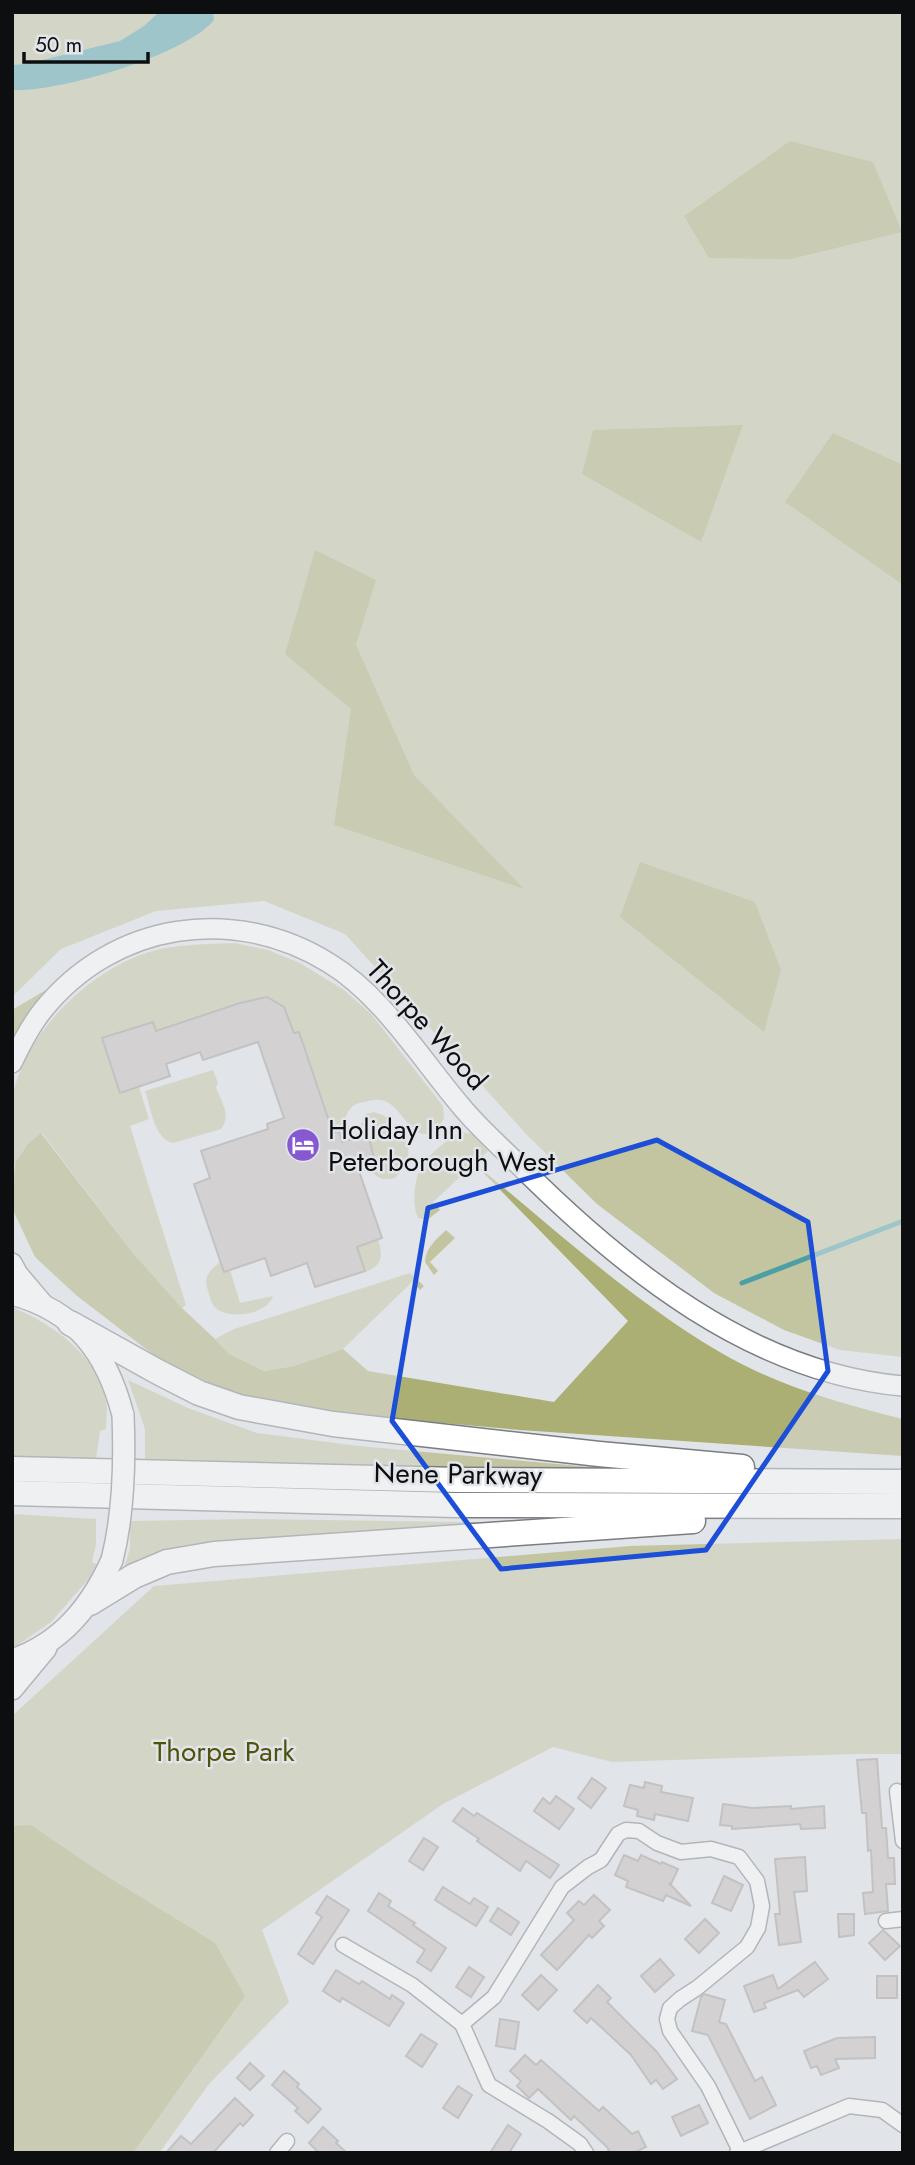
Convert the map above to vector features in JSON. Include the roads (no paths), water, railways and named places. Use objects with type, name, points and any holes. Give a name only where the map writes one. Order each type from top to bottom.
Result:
[{"type":"highway","points":[[70,1323],[200,1393],[239,1407],[333,1424],[599,1454],[902,1494]]},
{"type":"highway","name":"Nene Parkway","points":[[12,1469],[902,1494]]},
{"type":"highway","name":"Nene Parkway","points":[[12,1493],[455,1505],[902,1494]]},
{"type":"highway","points":[[89,1603],[134,1576],[167,1562],[214,1554],[902,1494]]},
{"type":"main road","points":[[12,1294],[45,1306],[70,1323],[90,1342],[105,1364],[116,1389],[122,1415],[124,1451],[119,1531],[112,1560],[102,1583],[89,1603],[52,1641],[12,1689]]},
{"type":"main road","points":[[12,1660],[52,1641]]},
{"type":"street","name":"Thorpe Wood","points":[[12,1063],[24,1038],[57,994],[89,967],[118,949],[178,930],[206,928],[240,930],[276,938],[315,954],[357,984],[462,1108],[544,1189],[622,1259],[728,1331],[785,1358],[834,1375],[903,1386]]},
{"type":"street","points":[[12,1263],[45,1306]]},
{"type":"street","points":[[897,1791],[903,1841]]},
{"type":"street","points":[[462,2024],[494,1997],[562,1887],[601,1860],[618,1834],[626,1830],[639,1831],[657,1843],[681,1852],[710,1849],[739,1857],[757,1881],[762,1906],[758,1928],[747,1947],[670,2008],[667,2019],[670,2031],[708,2085],[738,2152],[849,2106],[882,2110],[903,2124]]},
{"type":"street","points":[[886,1922],[903,1919]]},
{"type":"street","points":[[343,1945],[412,1985],[462,2024],[489,2085],[548,2121],[580,2144],[586,2153]]},
{"type":"street","points":[[277,2153],[288,2141]]},
{"type":"water","points":[[159,12],[213,12],[214,20],[177,46],[119,69],[59,85],[12,90],[12,65],[120,41],[144,26]]},
{"type":"waterway","points":[[742,1283],[903,1221]]},
{"type":"place","name":"Holiday Inn Peterborough West","points":[[303,1145]]},
{"type":"park label","name":"Thorpe Park","points":[[224,1751]]}]
